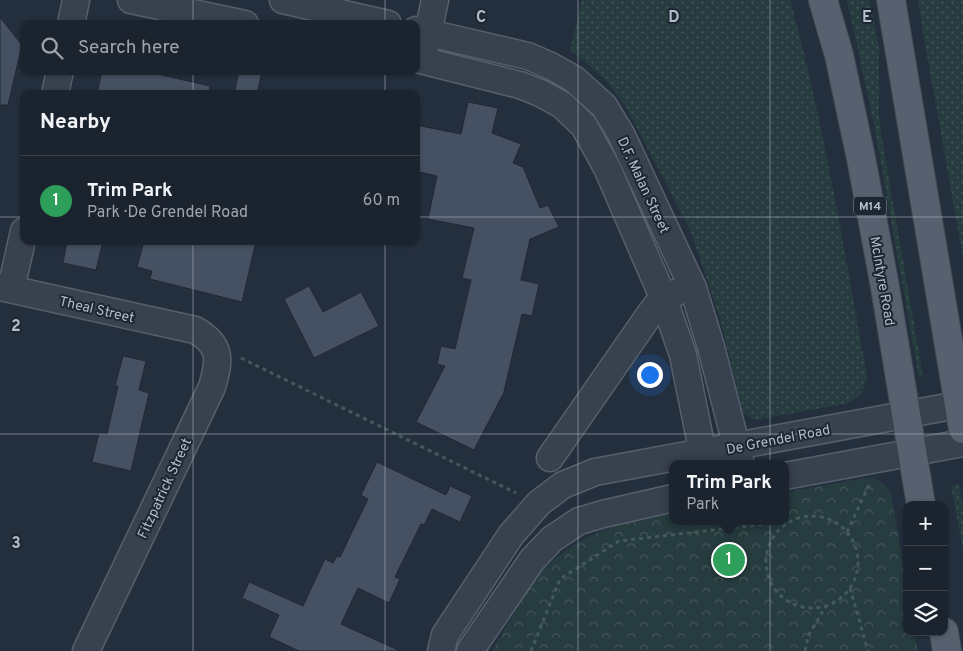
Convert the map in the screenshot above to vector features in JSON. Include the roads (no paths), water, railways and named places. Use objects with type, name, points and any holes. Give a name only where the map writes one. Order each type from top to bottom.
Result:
[{"type":"main road","name":"McIntyre Road","points":[[823,0],[840,55],[861,158],[885,287],[920,501]]},
{"type":"main road","points":[[890,0],[962,412]]},
{"type":"main road","points":[[945,636],[947,651]]},
{"type":"street","points":[[71,20],[76,0]]},
{"type":"street","points":[[131,0],[226,20]]},
{"type":"street","points":[[283,0],[370,20]]},
{"type":"street","points":[[420,50],[422,31],[434,0]]},
{"type":"street","name":"D.F. Malan Street","points":[[422,31],[528,56],[574,79],[604,106],[621,134],[693,288],[711,347],[739,455]]},
{"type":"street","name":"D.F. Malan Street","points":[[420,60],[520,85],[540,93],[562,105],[584,126],[607,168],[663,297],[683,355],[704,458]]},
{"type":"street","points":[[56,90],[59,75]]},
{"type":"street","points":[[5,288],[20,243]]},
{"type":"street","name":"Theal Street","points":[[5,288],[205,338]]},
{"type":"street","points":[[550,458],[663,297],[693,288]]},
{"type":"street","name":"Fitzpatrick Street","points":[[86,651],[212,387],[218,368],[205,338]]},
{"type":"street","name":"De Grendel Road","points":[[688,460],[739,455],[905,414],[962,412]]},
{"type":"street","points":[[789,475],[963,443]]},
{"type":"street","name":"De Grendel Road","points":[[441,651],[445,634],[510,535],[539,502],[563,485],[595,472],[669,462]]},
{"type":"street","points":[[470,651],[532,560],[552,538],[579,522],[602,514],[669,499]]},
{"type":"place","name":"Trim Park","points":[[729,560]]}]
